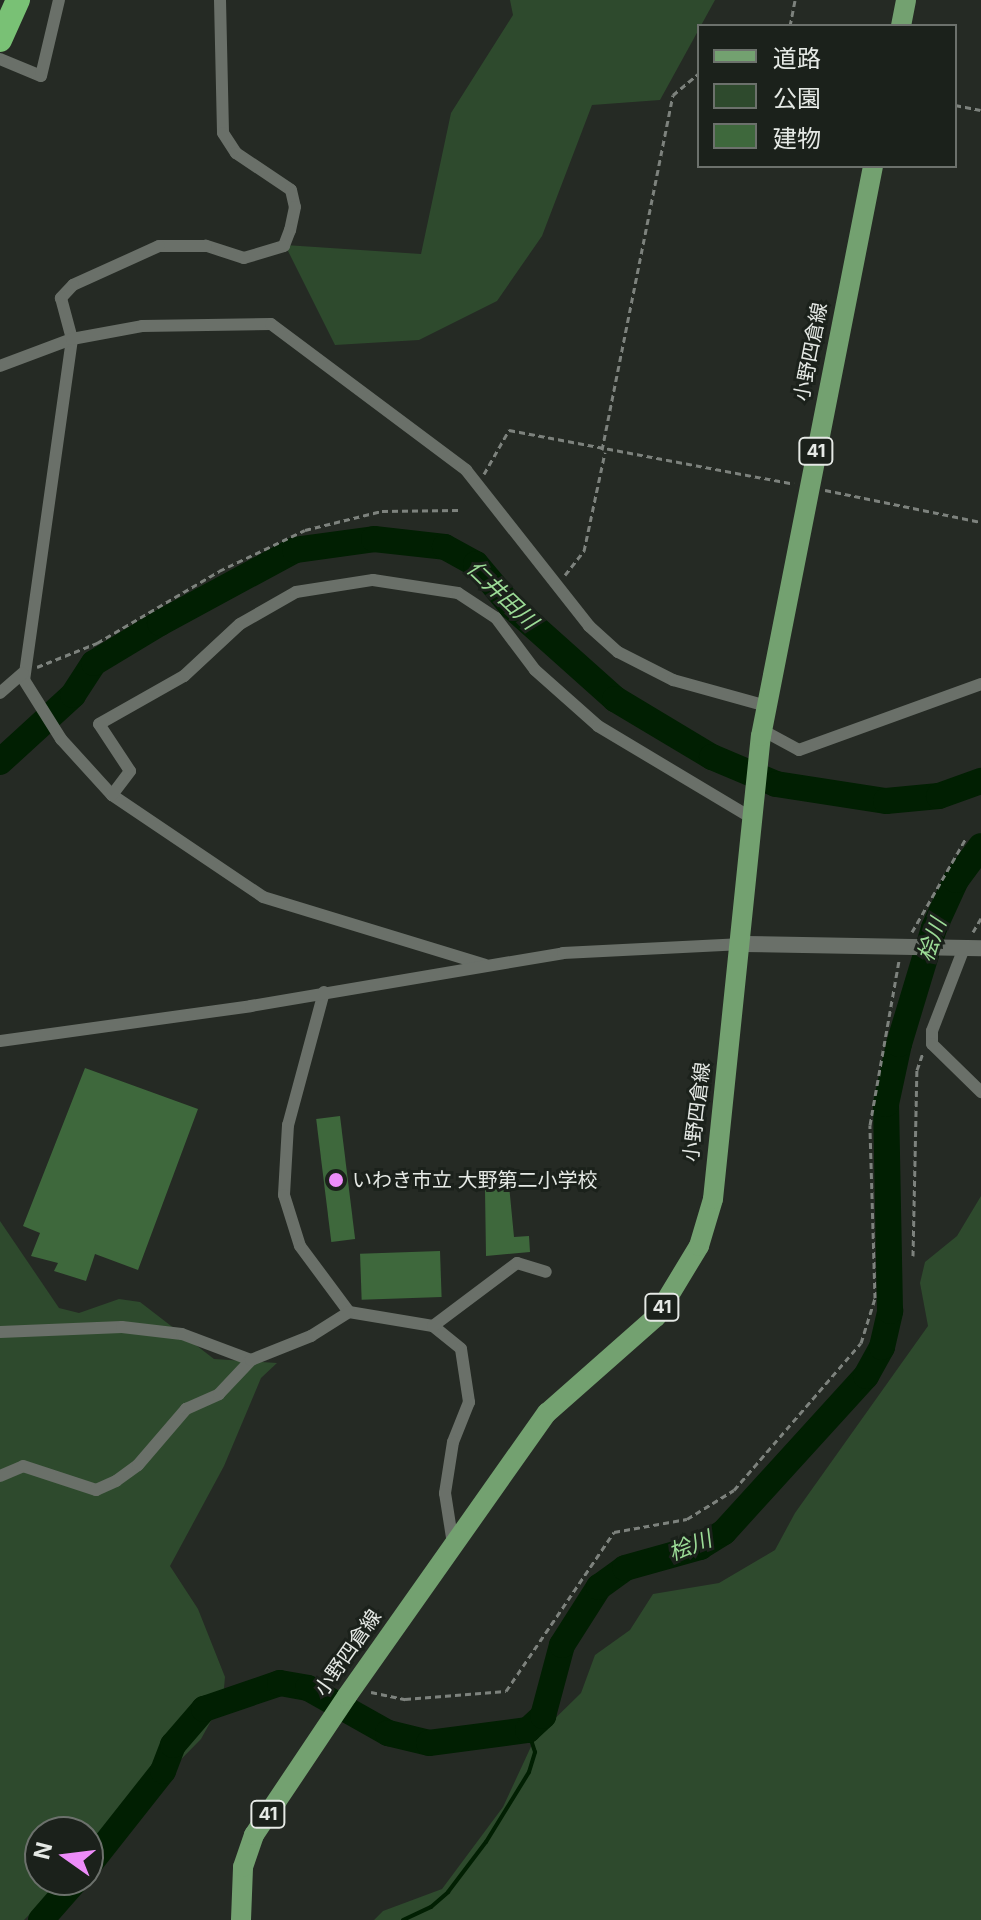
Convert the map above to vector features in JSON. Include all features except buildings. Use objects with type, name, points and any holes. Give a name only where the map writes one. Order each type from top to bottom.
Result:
[{"type":"highway","points":[[0,40],[18,0]]},
{"type":"main road","points":[[901,24],[906,0]]},
{"type":"main road","name":"小野四倉線","points":[[241,1920],[243,1867],[254,1835],[330,1721],[547,1413],[656,1317],[699,1246],[713,1199],[716,1130],[743,944],[762,733],[873,168]]},
{"type":"street","points":[[0,59],[41,76],[59,0]]},
{"type":"street","points":[[220,0],[223,133],[236,153],[291,190],[295,207],[290,230],[284,246],[268,254],[244,258],[206,246],[159,246],[73,285],[61,298],[72,339],[24,677],[61,739],[112,795],[263,897],[485,965]]},
{"type":"street","points":[[0,366],[72,339],[142,326],[271,324],[445,451],[478,484],[589,626],[646,669],[767,706]]},
{"type":"street","points":[[112,795],[130,771],[99,724],[184,676],[240,624],[296,592],[373,580],[458,593],[496,618],[535,670],[598,726],[752,818]]},
{"type":"street","points":[[0,693],[24,677]]},
{"type":"street","points":[[762,733],[799,750],[981,684]]},
{"type":"street","points":[[0,1041],[578,951],[743,944],[972,948],[932,1031],[937,1053],[981,1092]]},
{"type":"street","points":[[324,992],[288,1125],[284,1195],[300,1246],[349,1312]]},
{"type":"street","points":[[433,1326],[517,1263],[546,1272]]},
{"type":"street","points":[[0,1476],[23,1466],[96,1490],[116,1481],[138,1465],[186,1409],[219,1394],[251,1360],[311,1336],[349,1312],[433,1326],[461,1349],[467,1367],[469,1402],[453,1442],[445,1493],[453,1544]]},
{"type":"street","points":[[0,1332],[122,1327],[182,1334],[251,1360]]},
{"type":"path","points":[[790,24],[795,0]]},
{"type":"path","points":[[556,581],[581,562],[673,95],[697,75]]},
{"type":"path","points":[[957,105],[981,110]]},
{"type":"path","points":[[478,484],[509,430],[604,451],[809,487],[981,522]]},
{"type":"path","points":[[24,677],[97,643],[219,571],[305,530],[382,511],[459,510]]},
{"type":"path","points":[[350,1692],[405,1699],[506,1691],[614,1532],[687,1519],[734,1490],[861,1343],[875,1298],[870,1125],[903,947],[966,838]]},
{"type":"path","points":[[913,1256],[917,1070],[932,1031]]},
{"type":"green space","points":[[510,0],[715,0],[702,24],[697,24],[697,33],[660,100],[592,105],[542,236],[497,301],[419,340],[335,345],[285,245],[421,254],[451,113],[513,15]]},
{"type":"green space","points":[[981,1196],[981,1920],[374,1920],[383,1911],[442,1889],[503,1807],[535,1738],[581,1693],[595,1655],[630,1630],[653,1594],[719,1583],[775,1550],[795,1513],[928,1326],[920,1283],[925,1262],[957,1236]]},
{"type":"green space","points":[[0,1221],[59,1308],[79,1313],[119,1299],[140,1302],[214,1359],[277,1363],[261,1378],[224,1466],[170,1566],[198,1609],[225,1677],[223,1699],[201,1739],[104,1838],[104,1816],[24,1816],[24,1896],[47,1896],[24,1920],[0,1920]]},
{"type":"waterway","name":"仁井田川","points":[[0,762],[73,695],[94,663],[160,623],[295,550],[374,539],[445,547],[476,564],[511,606],[615,699],[712,757],[776,784],[886,801],[939,796],[981,781]]},
{"type":"waterway","name":"桧川","points":[[104,1846],[163,1771],[173,1745],[204,1709],[280,1683],[308,1688],[388,1733],[429,1743],[528,1730],[543,1716],[562,1645],[599,1587],[625,1568],[700,1547],[724,1532],[866,1376],[882,1347],[890,1311],[886,1104],[899,1044],[934,928],[956,880],[981,846]]},
{"type":"waterway","points":[[403,1920],[431,1907],[448,1892],[486,1842],[529,1772],[535,1752],[528,1730]]},
{"type":"waterway","name":"桧川","points":[[41,1920],[62,1896]]},
{"type":"place","name":"いわき市立 大野第二小学校","points":[[336,1180]]}]
